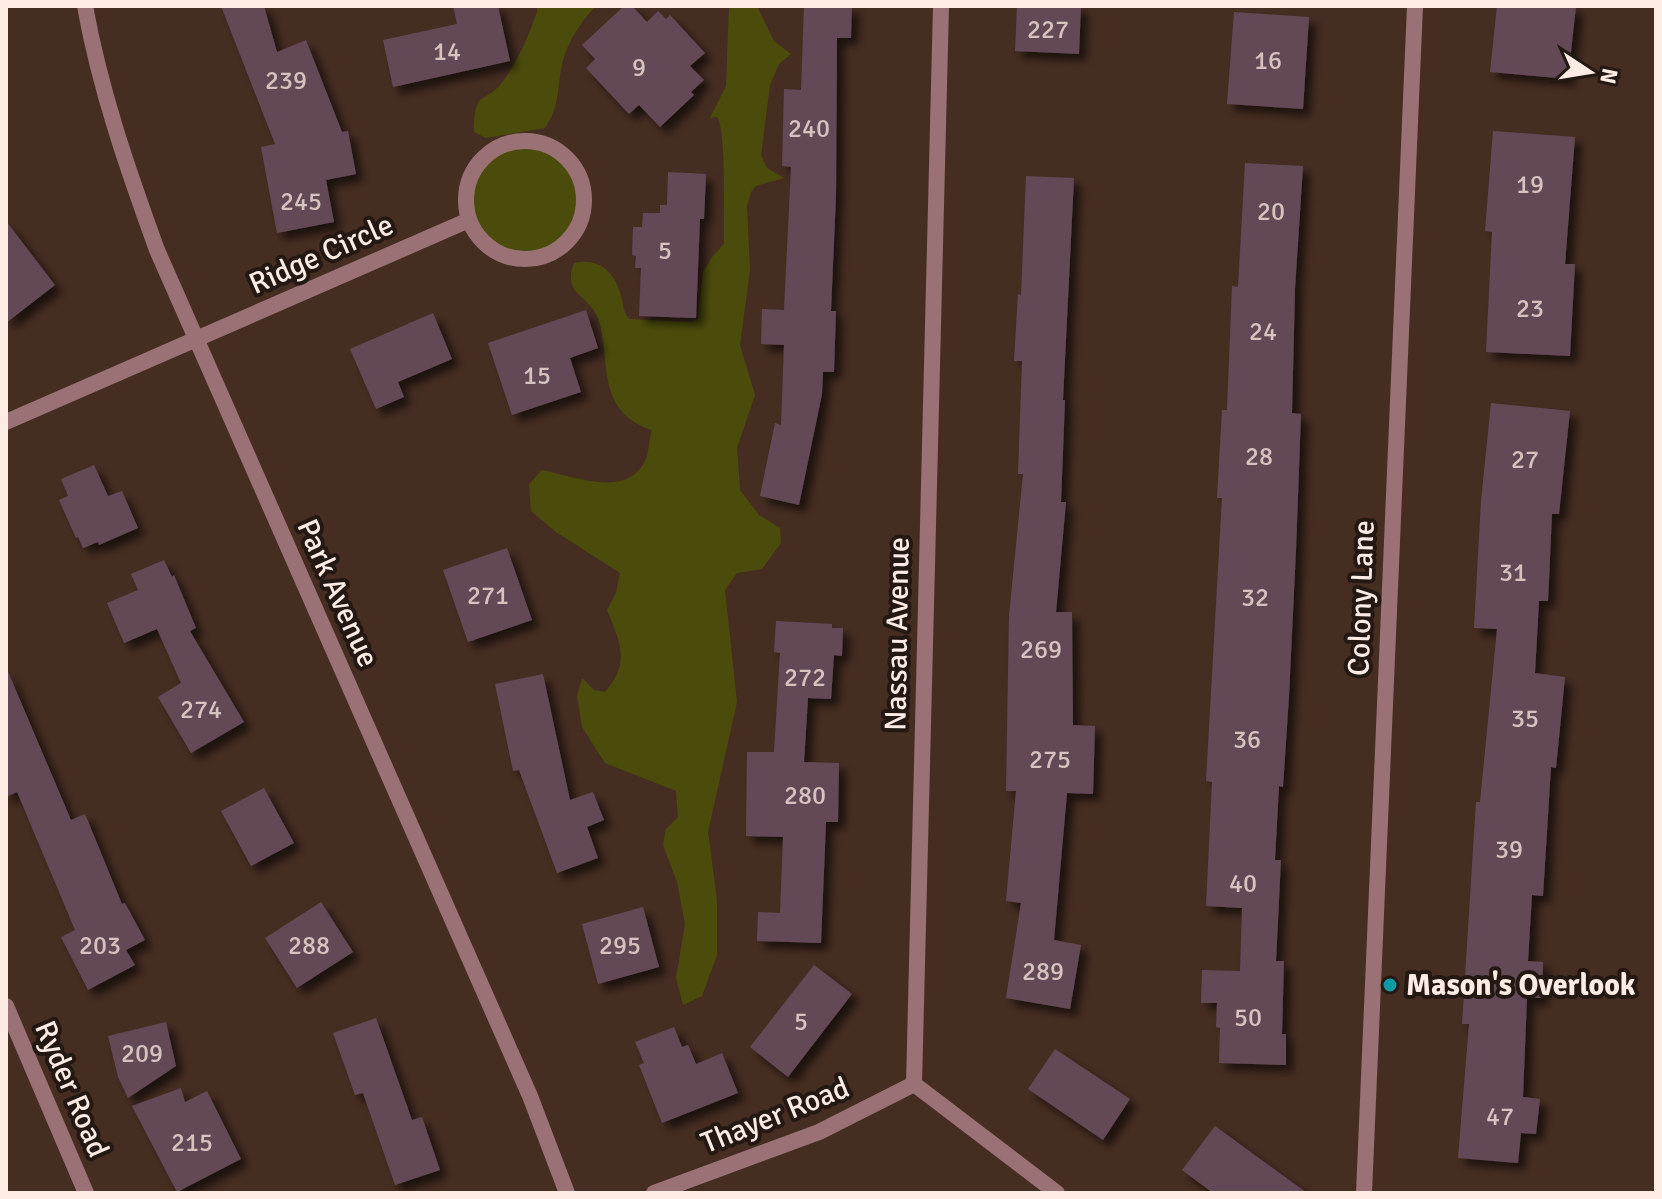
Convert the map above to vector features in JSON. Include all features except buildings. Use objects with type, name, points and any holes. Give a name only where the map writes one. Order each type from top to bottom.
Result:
[{"type":"street","name":"Park Avenue","points":[[85,6],[120,148],[157,250],[530,1096],[567,1193]]},
{"type":"street","name":"Nassau Avenue","points":[[914,1084],[941,6]]},
{"type":"street","name":"Colony Lane","points":[[1364,1193],[1415,6]]},
{"type":"street","points":[[513,141],[533,141],[552,146],[569,159],[580,176],[585,194],[577,231],[564,245],[547,256],[510,258],[493,250],[478,237],[469,220],[466,200],[469,180],[479,163],[494,149],[513,141]]},
{"type":"street","name":"Ridge Circle","points":[[6,422],[469,220]]},
{"type":"street","name":"Ryder Road","points":[[6,1006],[86,1193]]},
{"type":"street","name":"Thayer Road","points":[[654,1193],[819,1132],[914,1084]]},
{"type":"street","points":[[914,1084],[1057,1193]]},
{"type":"shaded area","points":[[537,6],[596,6],[578,28],[568,48],[554,110],[545,128],[486,138],[474,132],[478,103],[497,89],[514,64],[523,48]]},
{"type":"shaded area","points":[[729,6],[757,6],[774,41],[791,54],[779,64],[770,85],[761,155],[767,168],[784,178],[756,186],[747,206],[750,270],[740,345],[755,395],[737,448],[740,490],[759,515],[780,528],[781,543],[762,569],[737,573],[725,590],[737,702],[708,832],[717,900],[717,955],[702,996],[683,1005],[676,978],[685,924],[677,882],[663,845],[666,829],[678,817],[676,791],[605,763],[582,727],[577,696],[582,678],[594,690],[605,692],[618,671],[621,652],[607,610],[616,593],[620,573],[556,532],[531,511],[529,484],[542,470],[583,480],[613,482],[637,473],[645,461],[652,430],[634,422],[614,399],[599,321],[590,305],[574,289],[571,274],[574,263],[591,262],[605,268],[615,280],[624,311],[630,319],[690,322],[698,319],[703,272],[724,244],[722,139],[717,117],[710,118],[726,86]]},
{"type":"shaded area","points":[[525,141],[548,145],[567,158],[580,177],[584,200],[580,223],[567,242],[548,255],[525,259],[502,255],[483,242],[470,223],[466,200],[470,177],[483,158],[502,145]]},
{"type":"place","name":"Mason's Overlook","points":[[1390,985]]}]
